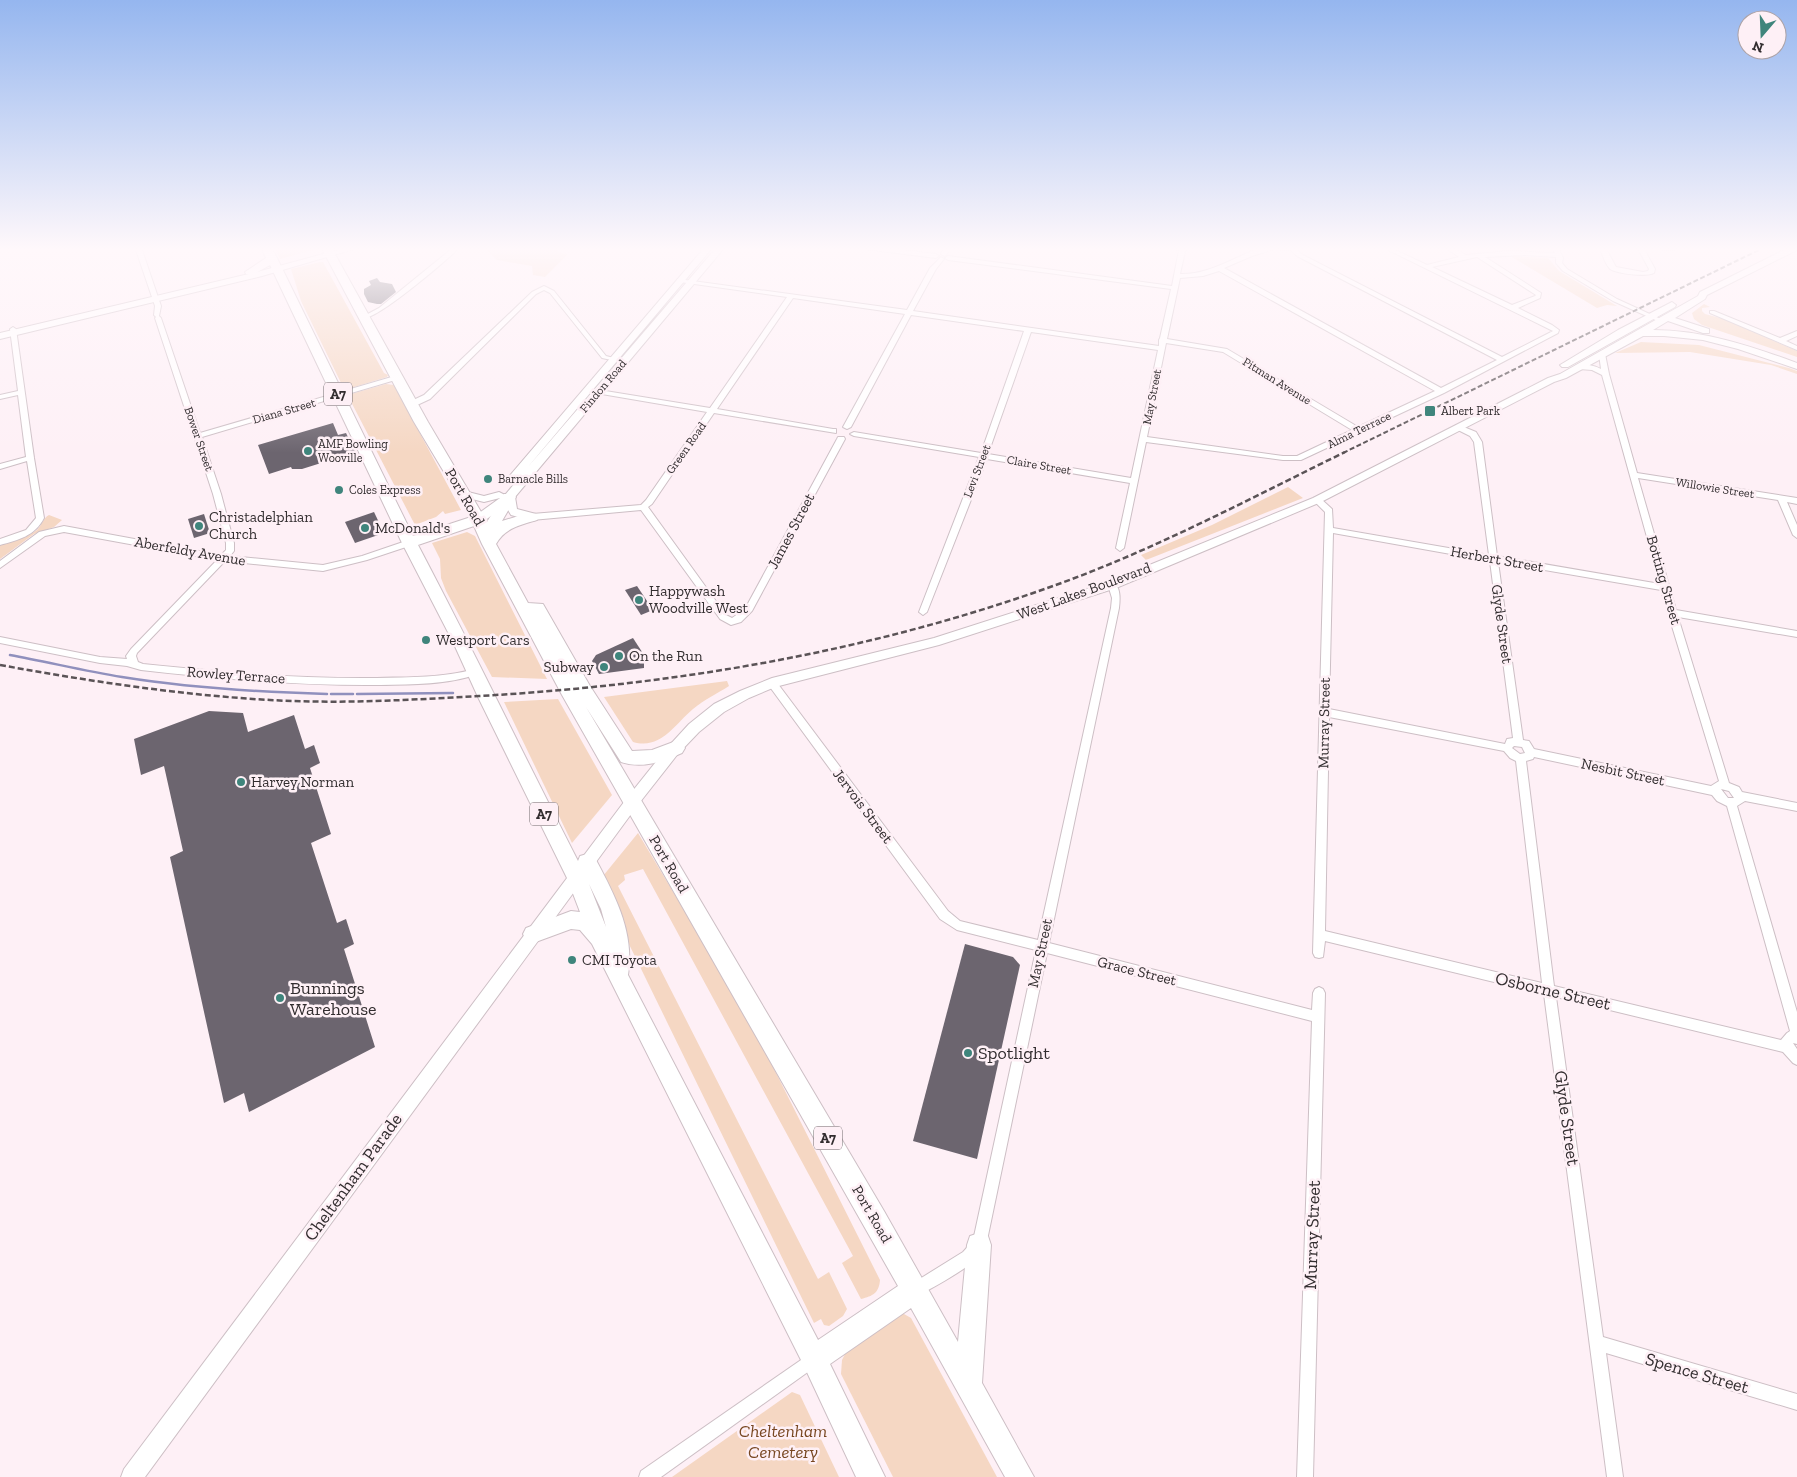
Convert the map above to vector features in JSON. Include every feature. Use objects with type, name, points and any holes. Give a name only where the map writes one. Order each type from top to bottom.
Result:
[{"type":"highway","name":"A7","points":[[301,316],[408,539],[475,672],[582,870],[602,944],[814,1360],[871,1477]]},
{"type":"highway","name":"Port Road","points":[[366,317],[412,404],[477,516],[489,544],[523,608],[632,802],[915,1290],[1020,1477]]},
{"type":"highway","points":[[489,544],[495,518],[504,496]]},
{"type":"highway","points":[[408,539],[477,516]]},
{"type":"highway","points":[[489,544],[500,528],[512,521],[532,518]]},
{"type":"highway","points":[[523,608],[537,608],[584,690],[627,757],[657,757],[676,748]]},
{"type":"highway","points":[[582,870],[611,908],[620,944],[618,977]]},
{"type":"highway","points":[[534,934],[571,920],[586,922],[602,944]]},
{"type":"highway","points":[[968,1386],[979,1246]]},
{"type":"highway","points":[[814,1360],[915,1290]]},
{"type":"main road","points":[[0,334],[76,316]]},
{"type":"main road","name":"Findon Road","points":[[504,496],[611,360],[649,316]]},
{"type":"main road","name":"Findon Road","points":[[477,516],[504,496],[599,392],[663,316]]},
{"type":"main road","points":[[1687,316],[1702,330]]},
{"type":"main road","name":"West Lakes Boulevard","points":[[582,870],[632,802],[676,748],[695,728],[718,709],[750,691],[772,683],[935,642],[1112,584],[1317,500],[1551,380],[1563,376],[1641,334],[1659,317]]},
{"type":"main road","name":"West Lakes Boulevard","points":[[1659,317],[1688,332],[1714,338],[1722,344]]},
{"type":"main road","name":"West Lakes Boulevard","points":[[1551,380],[1554,372],[1659,317],[1797,359]]},
{"type":"main road","name":"West Lakes Boulevard","points":[[1641,334],[1686,334],[1765,355],[1797,366]]},
{"type":"main road","points":[[464,494],[484,499],[504,496],[510,510],[532,518]]},
{"type":"main road","name":"Cheltenham Parade","points":[[132,1477],[582,870]]},
{"type":"street","name":"Bower Street","points":[[158,316],[217,494],[230,543],[230,551],[222,558]]},
{"type":"street","points":[[412,404],[427,397],[512,316]]},
{"type":"street","points":[[571,316],[604,357],[624,362]]},
{"type":"street","name":"Green Road","points":[[643,508],[777,316]]},
{"type":"street","points":[[847,427],[907,316]]},
{"type":"street","name":"Pitman Avenue","points":[[935,316],[1028,330],[1225,350],[1358,430]]},
{"type":"street","name":"May Street","points":[[1120,548],[1168,316]]},
{"type":"street","points":[[1305,316],[1441,391]]},
{"type":"street","points":[[1417,316],[1503,360]]},
{"type":"street","name":"Alma Terrace","points":[[1144,438],[1298,458],[1441,391],[1553,335],[1556,330],[1528,316]]},
{"type":"street","points":[[1721,316],[1797,348]]},
{"type":"street","name":"Levi Street","points":[[923,612],[984,456],[1028,330]]},
{"type":"street","points":[[0,542],[26,534],[37,525],[40,518],[13,331]]},
{"type":"street","points":[[1780,341],[1797,333]]},
{"type":"street","name":"Botting Street","points":[[1602,354],[1605,374],[1665,588],[1725,785]]},
{"type":"street","points":[[1578,367],[1594,368],[1605,374]]},
{"type":"street","name":"Diana Street","points":[[198,436],[398,378]]},
{"type":"street","points":[[587,390],[833,431],[837,428],[847,427],[852,429],[854,434],[847,439],[840,439],[835,437],[833,431]]},
{"type":"street","points":[[0,397],[22,392]]},
{"type":"street","name":"Glyde Street","points":[[1459,427],[1473,434],[1478,442],[1518,742]]},
{"type":"street","name":"Claire Street","points":[[854,434],[1135,481]]},
{"type":"street","name":"James Street","points":[[643,508],[723,617],[731,622],[738,620],[748,611],[840,439]]},
{"type":"street","points":[[0,467],[30,458]]},
{"type":"street","name":"Willowie Street","points":[[1634,475],[1797,501]]},
{"type":"street","points":[[1781,498],[1797,534]]},
{"type":"street","name":"Murray Street","points":[[1317,500],[1329,511],[1319,953]]},
{"type":"street","points":[[532,518],[643,508]]},
{"type":"street","name":"Aberfeldy Avenue","points":[[0,565],[33,540],[54,530],[64,529],[222,558],[323,568],[356,559],[408,539]]},
{"type":"street","name":"Herbert Street","points":[[1329,530],[1665,588]]},
{"type":"street","points":[[132,662],[131,656],[134,651],[222,558]]},
{"type":"street","name":"May Street","points":[[979,1246],[1041,947],[1115,608],[1116,598],[1112,584]]},
{"type":"street","points":[[1673,613],[1797,634]]},
{"type":"street","name":"Rowley Terrace","points":[[0,640],[121,663],[132,662],[142,667],[205,674],[364,682],[454,679],[475,672]]},
{"type":"street","name":"Jervois Street","points":[[772,683],[944,915],[957,925]]},
{"type":"street","points":[[1324,712],[1507,748],[1513,755],[1526,755],[1527,746],[1518,742],[1511,742],[1507,748]]},
{"type":"street","name":"Glyde Street","points":[[1526,755],[1549,990],[1615,1477]]},
{"type":"street","name":"Nesbit Street","points":[[1526,755],[1715,791]]},
{"type":"street","points":[[1797,807],[1735,799],[1723,800],[1715,791],[1715,788],[1718,785],[1725,785],[1736,791],[1735,799],[1797,1033]]},
{"type":"street","name":"Grace Street","points":[[957,925],[1318,1017]]},
{"type":"street","name":"Osborne Street","points":[[1320,935],[1787,1047]]},
{"type":"street","name":"Murray Street","points":[[1305,1477],[1319,992]]},
{"type":"street","points":[[1797,1038],[1791,1038],[1787,1041],[1787,1047],[1797,1058]]},
{"type":"street","points":[[915,1290],[968,1256],[979,1246]]},
{"type":"street","name":"Spence Street","points":[[1598,1343],[1797,1402]]},
{"type":"street","points":[[647,1477],[814,1360]]},
{"type":"green space","points":[[308,316],[353,316],[384,373],[388,375],[387,377],[351,388],[343,387]]},
{"type":"green space","points":[[1693,316],[1712,316],[1724,319],[1797,351],[1797,357],[1702,325]]},
{"type":"green space","points":[[1641,342],[1699,345],[1789,368],[1797,371],[1797,374],[1771,365],[1690,352],[1615,353]]},
{"type":"green space","points":[[386,384],[394,385],[461,510],[445,514],[443,511],[436,517],[415,525],[348,396]]},
{"type":"green space","points":[[1288,487],[1303,498],[1146,560],[1141,555],[1212,525]]},
{"type":"green space","points":[[49,515],[62,520],[54,527],[34,534],[0,559],[0,545],[33,533]]},
{"type":"green space","points":[[467,532],[475,536],[547,679],[492,677],[446,591],[441,578],[440,559],[432,543]]},
{"type":"green space","points":[[727,681],[729,686],[697,706],[673,729],[659,739],[643,744],[633,742],[604,697]]},
{"type":"green space","points":[[558,699],[612,795],[572,843],[504,702]]},
{"type":"green space","points":[[638,833],[750,1021],[880,1280],[875,1293],[861,1299],[842,1263],[853,1256],[643,869],[624,875],[625,880],[618,886],[818,1279],[829,1272],[847,1309],[843,1316],[829,1326],[824,1325],[821,1319],[814,1323],[625,936],[603,876]]},
{"type":"green space","points":[[896,1314],[904,1314],[911,1318],[997,1477],[893,1477],[841,1374],[842,1360],[847,1350]]},
{"type":"green space","name":"Cheltenham Cemetery","points":[[792,1392],[800,1395],[839,1477],[672,1477]]},
{"type":"building","name":"AMF Bowling Wooville","points":[[333,423],[338,435],[346,433],[358,458],[339,462],[337,458],[302,469],[292,469],[291,467],[269,474],[258,445]]},
{"type":"building","name":"McDonald's","points":[[374,512],[384,533],[355,543],[345,522]]},
{"type":"building","name":"Christadelphian Church","points":[[204,514],[210,533],[194,538],[188,519]]},
{"type":"building","name":"Happywash Woodville West","points":[[637,586],[653,610],[641,615],[625,590]]},
{"type":"building","name":"On the Run","points":[[633,638],[644,655],[644,668],[599,674],[592,661],[596,655]]},
{"type":"building","name":"Bunnings Warehouse","points":[[209,711],[243,713],[248,732],[294,715],[305,749],[314,745],[320,763],[310,768],[331,834],[311,843],[337,923],[346,919],[354,944],[344,949],[375,1047],[249,1112],[244,1093],[224,1103],[170,857],[183,851],[164,766],[141,775],[134,739]]},
{"type":"building","name":"Spotlight","points":[[965,944],[1013,957],[1020,965],[977,1159],[913,1141]]},
{"type":"waterway","points":[[10,655],[108,675],[148,681],[250,691],[327,694]]},
{"type":"waterway","points":[[357,694],[453,693]]},
{"type":"waterway","points":[[331,694],[353,694]]},
{"type":"railway","points":[[1343,453],[1624,316]]},
{"type":"railway","points":[[0,665],[168,691],[236,698],[322,702],[427,699],[552,691],[698,674],[842,647],[984,609],[1053,586],[1091,572],[1164,540],[1343,453]]},
{"type":"place","name":"Albert Park","points":[[1430,411]]},
{"type":"place","name":"AMF Bowling Wooville","points":[[308,451]]},
{"type":"place","name":"Barnacle Bills","points":[[488,479]]},
{"type":"place","name":"Coles Express","points":[[339,490]]},
{"type":"place","name":"Christadelphian Church","points":[[199,526]]},
{"type":"place","name":"McDonald's","points":[[365,528]]},
{"type":"place","name":"Happywash Woodville West","points":[[639,600]]},
{"type":"place","name":"Westport Cars","points":[[426,640]]},
{"type":"place","name":"On the Run","points":[[619,656]]},
{"type":"place","name":"Subway","points":[[604,667]]},
{"type":"place","name":"Harvey Norman","points":[[241,782]]},
{"type":"place","name":"CMI Toyota","points":[[572,960]]},
{"type":"place","name":"Bunnings Warehouse","points":[[280,998]]},
{"type":"place","name":"Spotlight","points":[[968,1053]]}]
